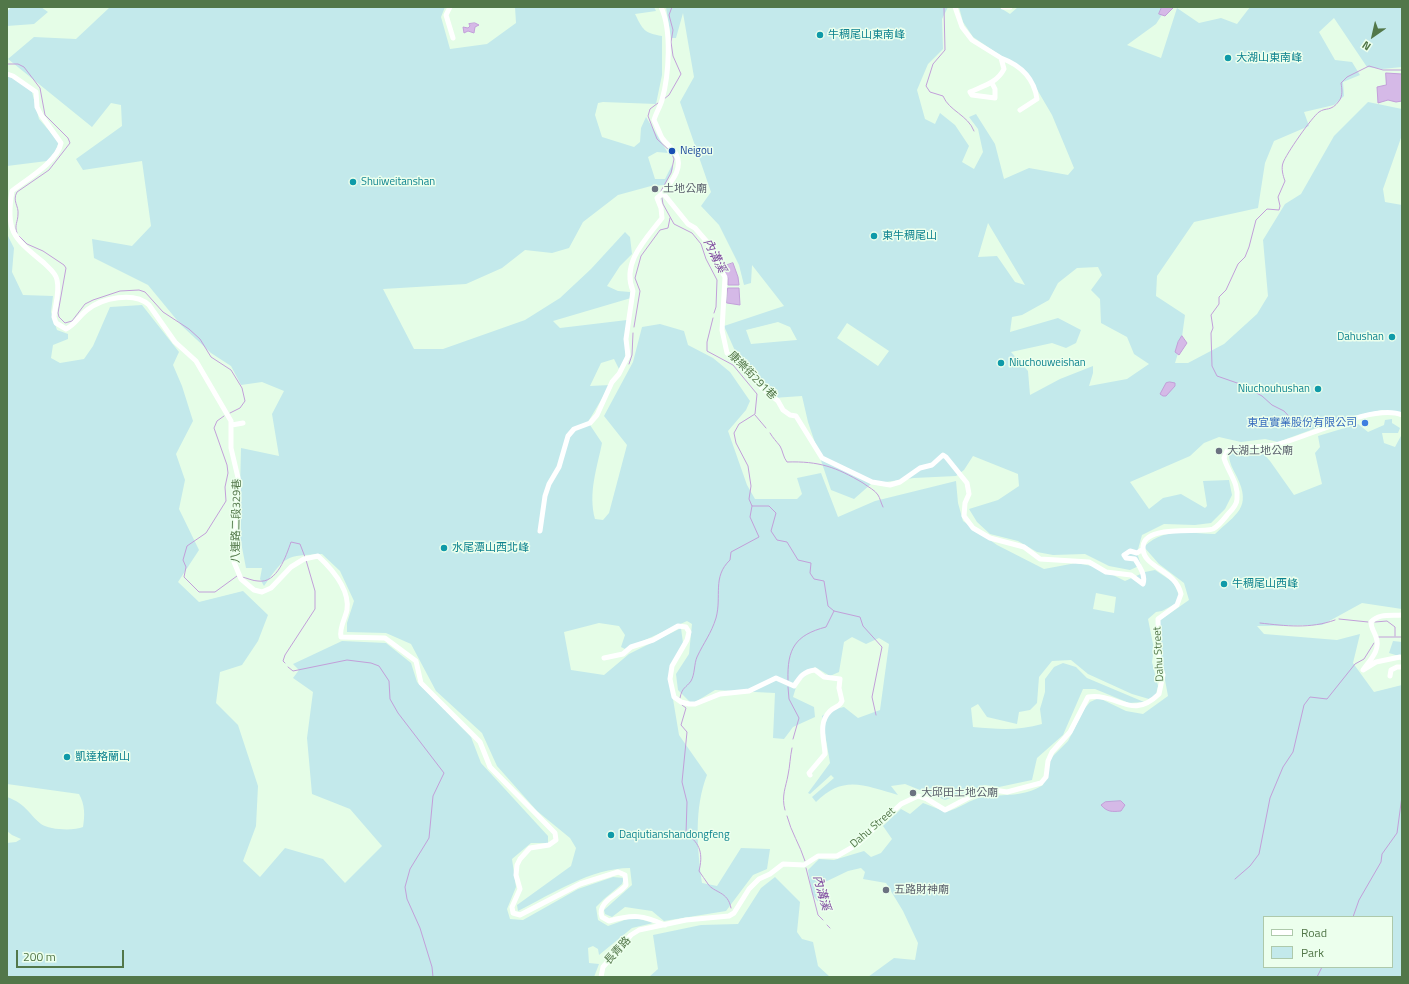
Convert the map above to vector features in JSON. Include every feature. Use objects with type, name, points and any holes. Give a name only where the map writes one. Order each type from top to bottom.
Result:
[{"type":"street","points":[[450,7],[446,15],[453,38]]},
{"type":"street","points":[[540,531],[545,496],[549,484],[559,467],[568,436],[574,429],[590,424],[597,415],[612,382],[619,374],[628,356],[626,339],[633,291],[630,284],[630,274],[638,250],[662,218],[661,208],[657,198],[663,193],[675,176],[678,162],[676,154],[661,137],[654,120],[662,99],[668,63],[665,15],[661,7]]},
{"type":"street","points":[[954,7],[962,27],[972,40],[1001,58],[1009,61],[1026,74],[1036,90],[1037,99],[1020,110]]},
{"type":"street","points":[[1003,7],[1010,7]]},
{"type":"street","points":[[992,83],[995,89],[995,98],[972,95],[970,92],[981,86],[992,83],[998,78],[1004,69],[1001,58]]},
{"type":"street","points":[[7,74],[19,79],[36,92],[37,107],[41,115],[61,142],[60,147],[52,160],[12,191],[10,213],[11,228],[18,240],[46,265],[57,279],[58,292],[54,317],[56,323],[66,329],[70,327],[86,310],[94,305],[113,299],[126,297],[144,300],[175,342],[196,361],[232,425],[243,424]]},
{"type":"street","name":"康樂街291巷","points":[[663,193],[688,224],[695,228],[708,243],[713,256],[725,277],[722,330],[727,353],[762,388],[778,401],[783,410],[790,415],[796,416],[822,458],[872,482],[890,485],[908,478],[920,468],[932,465],[943,455],[967,483],[969,488],[964,516],[973,528],[990,538],[1024,547],[1040,559],[1089,562],[1106,572],[1131,575],[1143,584],[1144,580],[1141,569],[1134,559],[1126,558],[1124,555],[1130,551],[1137,553],[1143,549]]},
{"type":"street","points":[[1143,549],[1146,540],[1153,535],[1168,530],[1214,528],[1225,518],[1236,504],[1237,498],[1235,483],[1224,458],[1229,449],[1274,446],[1342,422],[1375,414],[1390,412],[1402,415]]},
{"type":"street","name":"八連路二段329巷","points":[[232,425],[231,448],[239,482],[234,533],[236,550],[234,562],[240,576],[254,590],[262,592],[271,588],[291,567],[306,559],[318,556],[345,589],[347,609],[340,632],[341,637],[385,638],[416,661],[421,683],[480,742],[490,767],[555,833],[556,840],[554,843],[530,848],[517,865],[516,875],[520,889],[512,907],[513,913],[520,914],[580,884],[618,872],[625,876],[626,885],[623,890],[608,900],[602,909],[602,917],[609,921],[626,916],[638,916],[665,925]]},
{"type":"street","name":"Dahu Street","points":[[665,925],[686,920],[729,916],[734,913],[759,879],[770,874],[783,864],[804,865],[818,856],[837,856],[858,844],[901,804],[918,796],[927,799],[945,810],[981,791],[988,789],[1007,792],[1042,783],[1046,777],[1048,761],[1052,752],[1070,732],[1088,697],[1108,697],[1132,706],[1144,706],[1151,702],[1159,694],[1163,675],[1159,661],[1158,619],[1177,605],[1181,594],[1175,581],[1166,572],[1152,563],[1143,549]]},
{"type":"street","points":[[1402,615],[1382,615],[1374,618],[1371,622],[1371,627],[1377,638],[1378,646],[1376,653],[1363,670],[1379,661],[1400,657],[1402,658]]},
{"type":"street","points":[[604,658],[622,654],[631,647],[653,640],[678,626],[686,627],[689,632],[687,640],[672,666],[670,679],[674,696],[680,702],[695,704],[720,694],[750,691],[776,678],[794,686],[801,675],[815,670],[824,677],[840,679],[839,688],[842,701],[840,705],[831,710],[822,725],[825,754],[809,773],[810,775]]},
{"type":"street","points":[[1390,676],[1391,670],[1397,667],[1402,667]]},
{"type":"street","name":"長青路","points":[[600,977],[603,967],[631,935],[639,930],[665,925]]},
{"type":"green space","points":[[11,7],[41,7],[48,12],[34,24],[7,26],[7,12]]},
{"type":"green space","points":[[110,7],[445,7],[441,17],[450,49],[487,44],[516,23],[515,7],[654,7],[656,11],[635,14],[645,30],[651,34],[662,36],[662,75],[656,104],[603,102],[598,103],[595,115],[602,137],[634,147],[640,142],[641,128],[646,117],[668,153],[657,152],[648,157],[655,179],[665,179],[672,165],[673,169],[665,185],[651,186],[618,195],[583,222],[569,248],[552,253],[525,250],[502,268],[466,284],[383,289],[414,349],[443,349],[525,320],[560,298],[591,269],[625,232],[630,237],[632,254],[620,266],[607,286],[618,291],[630,292],[631,298],[553,321],[560,328],[627,320],[625,359],[619,369],[614,359],[601,363],[590,386],[610,385],[588,422],[602,443],[592,500],[595,519],[603,520],[609,513],[627,445],[604,416],[633,362],[642,327],[660,324],[684,331],[688,345],[713,358],[730,372],[750,401],[746,410],[728,431],[747,485],[755,499],[797,499],[802,494],[797,478],[821,473],[838,517],[875,501],[956,481],[958,503],[963,521],[997,545],[1044,569],[1076,563],[1097,567],[1125,581],[1145,572],[1155,570],[1173,582],[1180,597],[1177,603],[1162,611],[1156,612],[1148,619],[1154,649],[1152,662],[1158,686],[1155,698],[1149,699],[1132,694],[1088,674],[1071,660],[1052,661],[1039,677],[1037,703],[1030,710],[1019,712],[1017,724],[987,717],[978,704],[971,708],[973,727],[1016,729],[1042,724],[1040,709],[1045,692],[1045,679],[1054,667],[1063,663],[1076,667],[1087,678],[1144,702],[1129,703],[1095,689],[1083,689],[1063,735],[1037,758],[1032,780],[999,787],[985,785],[945,800],[905,784],[891,786],[898,795],[865,786],[846,785],[826,793],[816,802],[812,797],[834,778],[831,775],[810,794],[808,793],[830,763],[822,716],[831,710],[844,707],[858,718],[880,710],[889,644],[879,638],[866,644],[852,637],[844,642],[839,672],[830,676],[815,667],[797,684],[793,697],[814,707],[815,717],[793,727],[784,739],[773,738],[775,693],[715,690],[692,704],[678,690],[676,674],[689,654],[692,624],[687,621],[625,649],[621,647],[625,635],[619,626],[599,623],[564,632],[571,670],[604,675],[629,654],[681,628],[683,643],[669,675],[679,735],[707,775],[698,814],[698,842],[702,883],[717,886],[741,848],[770,849],[767,869],[753,875],[726,911],[664,921],[652,911],[625,907],[612,917],[605,914],[604,910],[632,885],[630,868],[615,869],[586,877],[518,911],[517,905],[571,866],[576,848],[570,838],[537,811],[497,766],[482,733],[436,691],[411,644],[386,633],[347,632],[347,623],[354,601],[340,571],[322,554],[300,555],[287,559],[277,568],[264,586],[260,579],[262,568],[246,568],[239,532],[241,448],[279,456],[272,414],[284,391],[262,382],[241,385],[231,366],[211,353],[181,325],[148,285],[94,258],[92,239],[132,246],[151,226],[142,161],[83,170],[76,159],[122,126],[121,105],[111,103],[92,127],[8,59],[34,37],[76,39]],"holes":[[[1096,593],[1116,597],[1114,613],[1093,609]]]},
{"type":"green space","points":[[666,7],[948,7],[942,19],[943,49],[928,64],[917,90],[925,119],[935,124],[940,113],[955,125],[969,146],[962,162],[974,169],[983,152],[978,129],[969,117],[976,114],[995,144],[1004,179],[1029,168],[1068,175],[1074,168],[1052,115],[1028,74],[973,37],[963,22],[959,7],[999,7],[1010,14],[1018,7],[1167,7],[1156,24],[1127,45],[1161,58],[1177,8],[1199,23],[1221,18],[1237,24],[1250,7],[1402,7],[1402,67],[1382,69],[1367,67],[1334,18],[1319,32],[1335,60],[1352,62],[1360,75],[1343,82],[1344,96],[1334,105],[1304,112],[1309,126],[1274,141],[1265,163],[1258,208],[1194,222],[1157,276],[1156,296],[1185,315],[1181,344],[1175,363],[1188,363],[1224,344],[1257,314],[1268,296],[1263,240],[1285,204],[1301,194],[1334,136],[1368,102],[1402,109],[1402,135],[1383,189],[1385,202],[1402,205],[1402,413],[1382,410],[1341,419],[1278,442],[1265,439],[1241,442],[1219,437],[1204,443],[1190,456],[1130,482],[1149,509],[1163,498],[1181,494],[1205,508],[1207,506],[1203,481],[1229,480],[1232,495],[1225,509],[1211,523],[1195,525],[1164,524],[1142,535],[1137,553],[1141,565],[1130,570],[1109,566],[1085,554],[1053,555],[1037,552],[1018,541],[990,534],[977,522],[969,509],[998,500],[1019,486],[1018,474],[973,456],[964,470],[956,476],[914,478],[871,484],[854,499],[831,490],[808,422],[802,396],[773,398],[744,371],[724,326],[784,306],[752,265],[751,283],[744,285],[739,265],[719,225],[701,206],[711,192],[680,102],[694,77],[683,13],[676,38],[671,38]],"holes":[[[988,223],[1025,285],[1015,282],[997,256],[978,257]],[[1098,267],[1102,275],[1091,290],[1100,299],[1101,323],[1127,337],[1134,354],[1149,364],[1127,379],[1089,386],[1093,373],[1093,366],[1060,379],[1030,395],[1028,371],[1011,352],[1052,343],[1066,348],[1076,343],[1081,330],[1058,318],[1010,332],[1012,317],[1022,315],[1049,300],[1058,283],[1077,268]],[[778,322],[790,327],[797,340],[751,344],[746,330]],[[847,323],[889,351],[878,366],[837,338]]]},
{"type":"green space","points":[[7,76],[14,78],[32,92],[39,119],[59,142],[55,152],[47,161],[7,166]]},
{"type":"green space","points":[[7,234],[14,248],[12,272],[23,295],[53,296],[51,312],[57,330],[68,334],[68,339],[53,345],[51,358],[60,363],[84,359],[93,346],[110,307],[142,305],[179,352],[173,365],[182,386],[193,421],[176,454],[185,480],[179,509],[199,550],[178,582],[199,602],[243,591],[268,615],[258,641],[242,665],[220,672],[216,703],[238,725],[258,786],[256,826],[243,861],[260,877],[285,848],[323,859],[345,883],[382,846],[350,809],[312,794],[307,738],[313,692],[293,678],[299,670],[293,664],[342,641],[386,643],[411,663],[417,682],[471,737],[481,763],[548,836],[548,843],[531,843],[512,859],[516,887],[507,909],[510,919],[523,920],[578,889],[613,877],[624,878],[622,884],[596,907],[598,920],[608,926],[633,917],[653,923],[632,928],[599,955],[598,949],[593,946],[588,948],[589,963],[599,964],[594,977],[7,977],[7,843],[16,842],[21,839],[7,831],[7,797],[18,802],[36,820],[50,828],[68,829],[83,827],[84,814],[79,794],[7,784]]},
{"type":"green space","points":[[1392,419],[1392,423],[1400,428],[1398,433],[1382,433],[1384,443],[1395,447],[1402,434],[1402,609],[1362,603],[1322,625],[1257,626],[1264,634],[1337,640],[1360,634],[1353,663],[1374,692],[1402,685],[1402,977],[868,977],[894,958],[915,960],[918,943],[903,911],[886,883],[863,879],[865,872],[861,868],[848,871],[823,883],[826,900],[819,903],[812,894],[808,870],[819,859],[834,860],[864,851],[871,857],[881,853],[892,839],[883,826],[901,809],[910,814],[923,803],[946,812],[978,798],[1029,792],[1043,785],[1045,769],[1053,756],[1068,741],[1085,708],[1090,702],[1099,698],[1126,711],[1143,714],[1168,696],[1160,653],[1159,621],[1189,600],[1184,583],[1159,564],[1144,547],[1160,536],[1168,534],[1187,532],[1215,534],[1240,510],[1243,496],[1229,454],[1234,451],[1262,452],[1294,495],[1322,484],[1315,453],[1320,447],[1318,436],[1358,424],[1368,432],[1384,425],[1385,420]]},
{"type":"green space","points":[[1393,641],[1402,642],[1402,657],[1389,653]]},
{"type":"green space","points":[[775,877],[800,902],[797,932],[802,939],[813,942],[818,966],[830,977],[649,977],[658,969],[653,935],[701,925],[738,924],[761,888]]},
{"type":"shaded area","points":[[1162,7],[1174,7],[1165,16],[1159,14]]},
{"type":"shaded area","points":[[475,23],[479,25],[475,27],[474,33],[468,31],[464,33],[463,27],[468,28],[470,26],[469,24]]},
{"type":"shaded area","points":[[1386,73],[1402,74],[1402,101],[1396,102],[1388,100],[1378,103],[1377,87],[1386,85]]},
{"type":"shaded area","points":[[733,263],[739,285],[728,285],[728,278],[722,267]]},
{"type":"shaded area","points":[[728,288],[739,288],[740,305],[727,303]]},
{"type":"shaded area","points":[[1182,336],[1187,343],[1179,355],[1175,352],[1178,342]]},
{"type":"shaded area","points":[[1166,383],[1175,383],[1175,386],[1166,396],[1163,396],[1160,394]]},
{"type":"shaded area","points":[[1121,801],[1125,805],[1121,811],[1110,811],[1101,805],[1105,802]]},
{"type":"waterway","name":"內溝溪","points":[[664,99],[669,95],[681,74],[673,56],[671,42],[673,30],[669,15],[672,7]]},
{"type":"waterway","points":[[944,7],[945,50],[933,64],[926,86],[930,92],[943,96],[950,106],[967,121],[974,131]]},
{"type":"waterway","points":[[7,64],[18,64],[24,67],[40,88],[45,115],[68,138],[70,143],[49,170],[17,192],[15,198],[18,211],[16,228],[17,233]]},
{"type":"waterway","points":[[1303,424],[1295,423],[1284,411],[1272,405],[1262,396],[1240,384],[1217,376],[1212,366],[1211,333],[1213,328],[1211,315],[1219,304],[1219,297],[1226,290],[1238,264],[1245,257],[1256,220],[1267,209],[1279,210],[1280,206],[1278,197],[1285,181],[1282,165],[1294,144],[1311,121],[1319,112],[1333,107],[1339,101],[1342,95],[1341,83],[1347,77],[1369,66],[1383,70],[1402,70]]},
{"type":"waterway","name":"內溝溪","points":[[658,103],[650,109],[648,116],[657,139],[671,152],[674,159],[671,173],[661,191]]},
{"type":"waterway","name":"內溝溪","points":[[662,198],[663,204],[674,224],[692,233],[701,244],[706,259],[717,280],[716,307],[714,313]]},
{"type":"waterway","points":[[634,327],[640,291],[635,278],[641,256],[660,230],[668,228],[670,218]]},
{"type":"waterway","points":[[19,236],[27,244],[43,251],[64,265],[66,268],[58,313],[59,317],[65,323],[72,321],[85,304],[93,300],[120,291],[139,290],[145,292],[163,312],[189,329],[200,339],[211,357],[231,370],[242,388],[245,401],[240,408],[230,413]]},
{"type":"waterway","name":"內溝溪","points":[[713,318],[707,342],[707,351],[733,365],[757,394],[755,414],[739,424],[734,433],[736,443],[748,466],[751,486],[749,499],[752,506],[769,506],[776,513],[771,531],[777,540],[787,542],[798,560],[811,563],[810,573],[814,579],[824,581],[828,606],[834,611],[860,617],[863,626],[882,647],[872,697],[876,715]]},
{"type":"waterway","points":[[629,364],[632,355],[633,333]]},
{"type":"waterway","points":[[755,415],[766,428]]},
{"type":"waterway","points":[[224,416],[217,421],[214,428],[227,465],[228,473],[225,487],[226,501],[206,533],[187,546],[183,560],[186,567],[184,577],[199,592],[215,592],[237,576]]},
{"type":"waterway","points":[[770,433],[780,446],[787,462],[818,464],[836,469],[863,483],[875,492],[879,496],[883,507]]},
{"type":"waterway","points":[[680,698],[683,690],[691,681],[697,657],[714,624],[718,610],[719,580],[724,566],[730,560],[731,552],[759,537],[750,517],[752,506]]},
{"type":"waterway","points":[[242,577],[254,581],[265,581],[270,578],[280,568],[291,542],[300,544],[305,557]]},
{"type":"waterway","points":[[285,663],[283,661],[285,655],[315,609],[315,591],[306,560]]},
{"type":"waterway","name":"內溝溪","points":[[788,680],[789,660],[795,645],[807,634],[826,627],[834,611]]},
{"type":"waterway","points":[[1339,619],[1368,622]]},
{"type":"waterway","points":[[1260,623],[1307,626],[1335,620]]},
{"type":"waterway","points":[[1375,622],[1387,621],[1395,627],[1395,636]]},
{"type":"waterway","points":[[1378,637],[1402,637]]},
{"type":"waterway","points":[[1235,879],[1250,866],[1259,854],[1270,798],[1283,767],[1293,752],[1304,705],[1310,697],[1327,699],[1355,664],[1364,659],[1374,643]]},
{"type":"waterway","points":[[288,667],[293,671],[347,660],[371,663],[379,666],[389,681],[390,699],[398,713],[444,773],[433,796],[429,838],[410,869],[405,887],[407,899],[420,928],[432,967],[433,977]]},
{"type":"waterway","name":"內溝溪","points":[[788,687],[789,699],[799,718],[793,739]]},
{"type":"waterway","points":[[682,705],[686,708],[681,725],[687,732],[682,782],[687,802],[686,834],[695,841],[700,850],[701,860],[699,871],[711,887],[727,898],[731,908]]},
{"type":"waterway","name":"內溝溪","points":[[785,810],[784,796],[792,748]]},
{"type":"waterway","points":[[1353,916],[1359,900],[1381,862],[1382,854],[1397,833],[1402,796]]},
{"type":"waterway","name":"內溝溪","points":[[787,816],[805,861]]},
{"type":"waterway","name":"內溝溪","points":[[806,868],[818,915],[823,920]]},
{"type":"waterway","name":"內溝溪","points":[[827,925],[830,928]]},
{"type":"waterway","points":[[1317,977],[1322,968]]},
{"type":"place","name":"牛稠尾山東南峰","points":[[820,35]]},
{"type":"place","name":"大湖山東南峰","points":[[1228,58]]},
{"type":"place","name":"Neigou","points":[[672,151]]},
{"type":"place","name":"Shuiweitanshan","points":[[353,182]]},
{"type":"place","name":"土地公廟","points":[[655,189]]},
{"type":"place","name":"東牛稠尾山","points":[[874,236]]},
{"type":"place","name":"Dahushan","points":[[1392,337]]},
{"type":"place","name":"Niuchouweishan","points":[[1001,363]]},
{"type":"place","name":"Niuchouhushan","points":[[1318,389]]},
{"type":"place","name":"東宜實業股份有限公司","points":[[1365,423]]},
{"type":"place","name":"大湖土地公廟","points":[[1219,451]]},
{"type":"place","name":"水尾潭山西北峰","points":[[444,548]]},
{"type":"place","name":"牛稠尾山西峰","points":[[1224,584]]},
{"type":"place","name":"凱達格蘭山","points":[[67,757]]},
{"type":"place","name":"大邱田土地公廟","points":[[913,793]]},
{"type":"place","name":"Daqiutianshandongfeng","points":[[611,835]]},
{"type":"place","name":"五路財神廟","points":[[886,890]]}]
